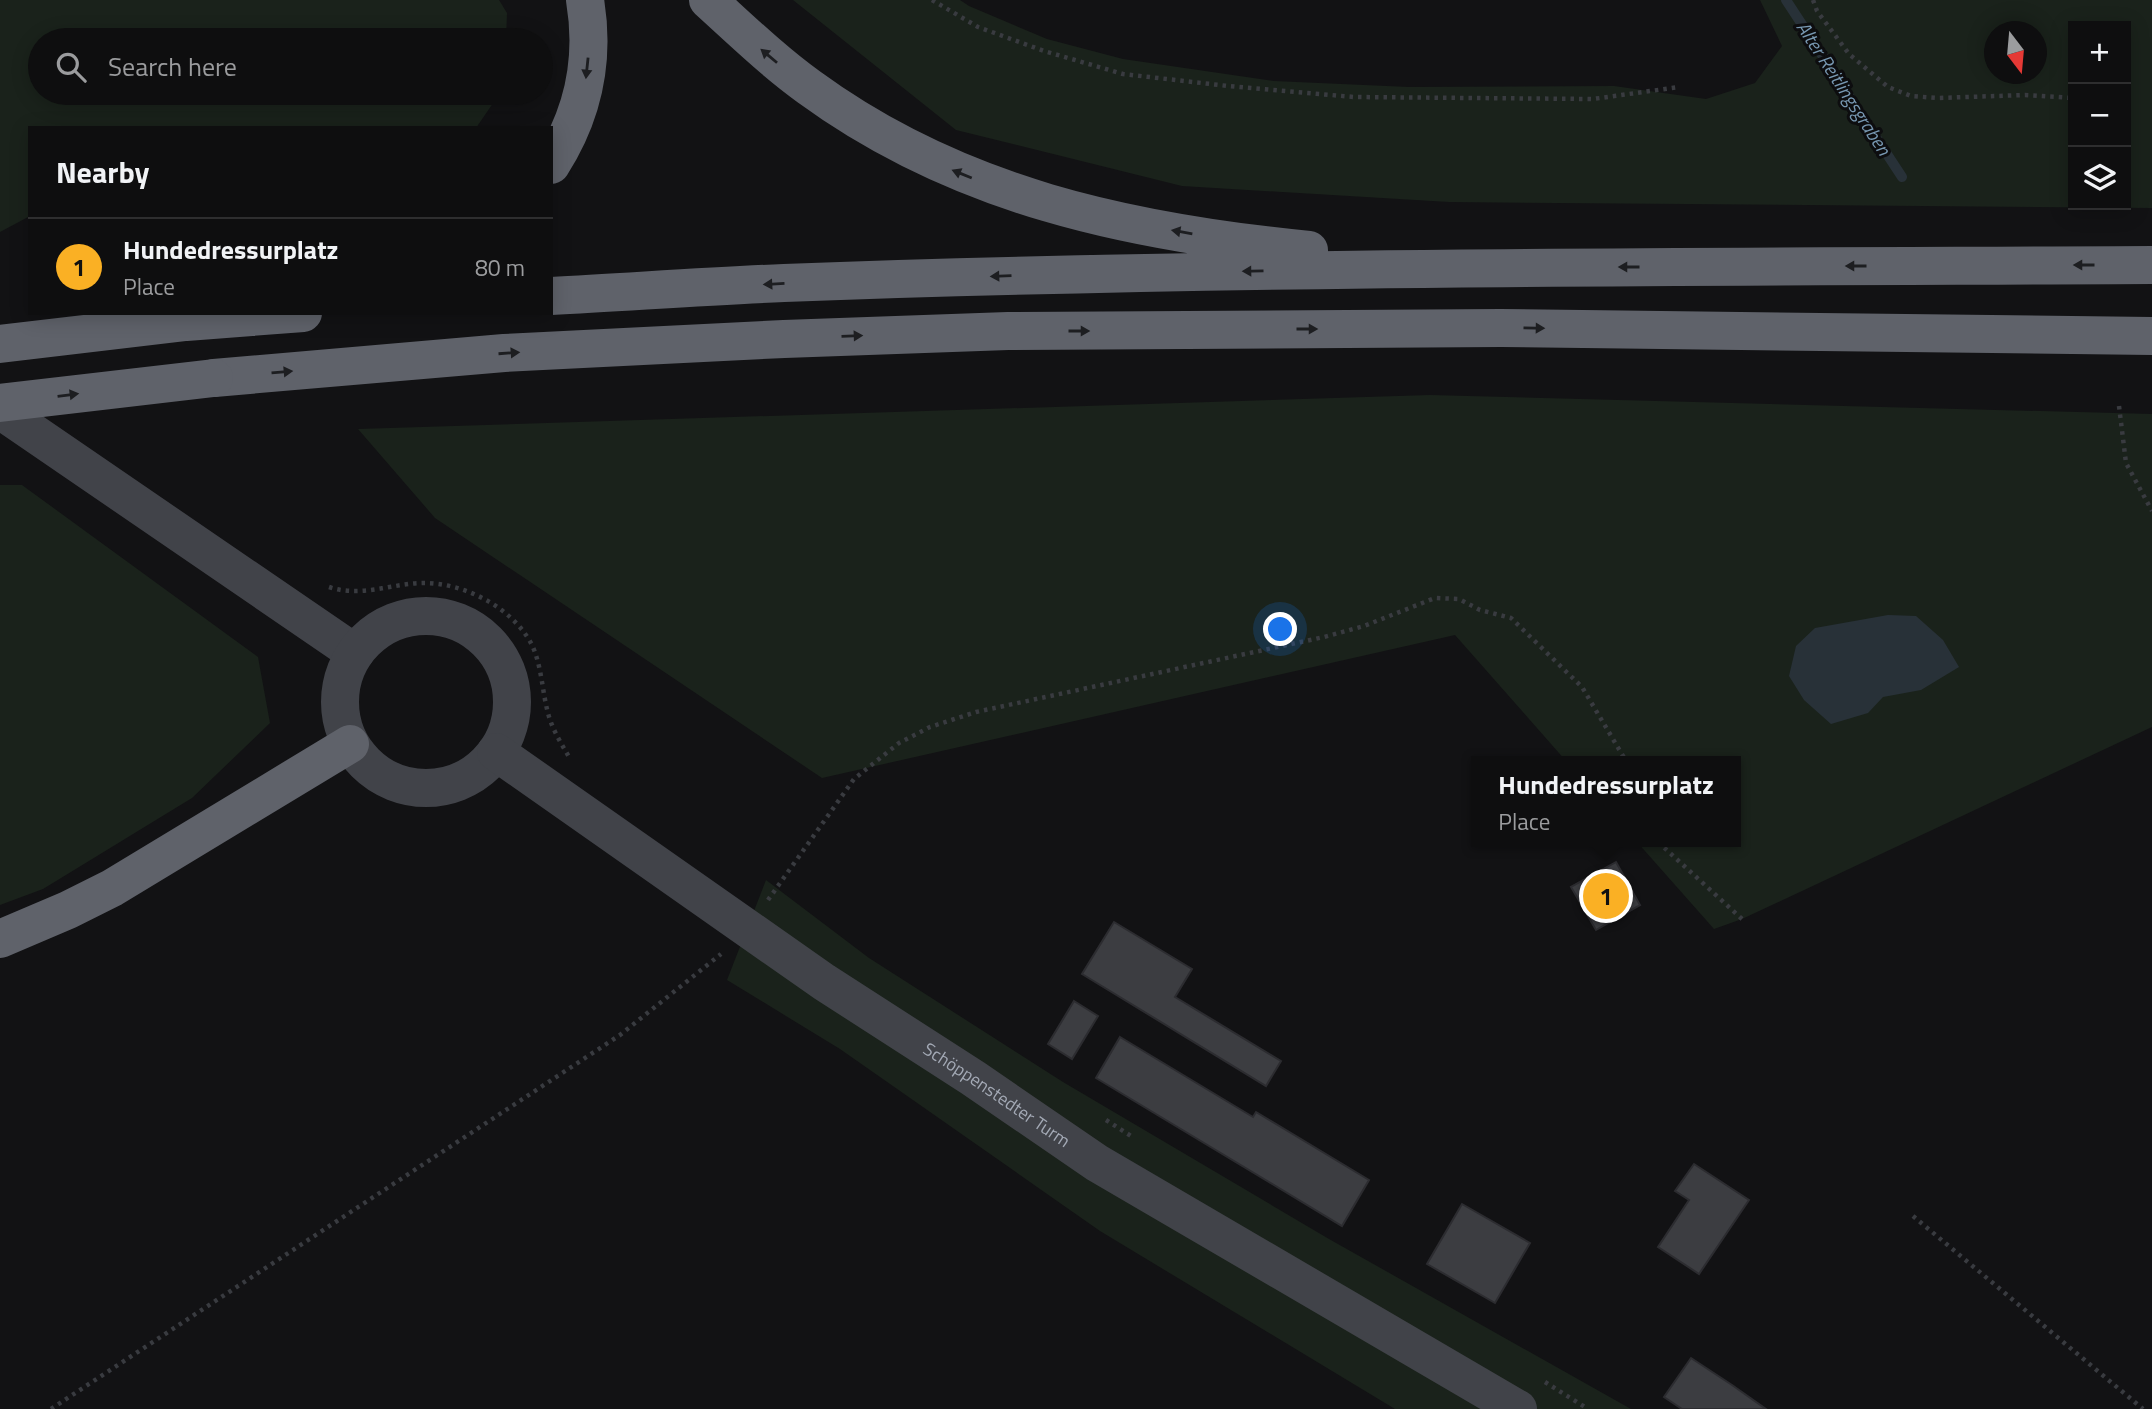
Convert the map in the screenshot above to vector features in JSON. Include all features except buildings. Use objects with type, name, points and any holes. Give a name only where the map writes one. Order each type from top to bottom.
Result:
[{"type":"highway","points":[[553,161],[570,131],[582,96],[589,42],[585,0]]},
{"type":"highway","points":[[708,0],[768,56],[851,116],[895,142],[989,184],[1090,215],[1240,243],[1493,268]]},
{"type":"highway","points":[[553,296],[781,283],[1073,274],[1493,268],[2152,265]]},
{"type":"highway","points":[[0,344],[203,318],[263,315]]},
{"type":"highway","points":[[0,403],[214,378],[504,353],[1008,331],[1501,328],[2152,336]]},
{"type":"highway","points":[[0,939],[68,911],[112,888],[350,744]]},
{"type":"main road","points":[[0,410],[355,653]]},
{"type":"main road","points":[[427,615],[448,618],[467,626],[484,638],[498,654],[507,672],[512,693],[512,713],[506,734],[496,752],[468,778],[450,785],[411,787],[393,782],[376,772],[350,744],[339,708],[346,669],[355,653],[369,637],[386,625],[406,618],[427,615]]},
{"type":"main road","name":"Schöppenstedter Turm","points":[[496,752],[824,982],[973,1078],[1097,1163],[1526,1392]]},
{"type":"path","points":[[932,0],[978,27],[1044,51],[1123,74],[1354,97],[1593,99],[1679,87]]},
{"type":"path","points":[[1813,0],[1817,11],[1849,54],[1888,87],[1911,96],[1938,98],[2025,95],[2068,98]]},
{"type":"path","points":[[2119,406],[2126,463],[2152,511]]},
{"type":"path","points":[[320,582],[332,588],[363,591],[424,583],[453,587],[475,594],[498,609],[517,625],[531,645],[540,669],[548,714],[570,759]]},
{"type":"path","points":[[51,1409],[620,1035],[720,955],[747,929],[854,779],[899,743],[929,727],[976,712],[1324,637],[1364,626],[1436,598],[1459,599],[1480,610],[1511,618],[1582,687],[1623,756]]},
{"type":"path","points":[[1663,847],[1742,919]]},
{"type":"path","points":[[1098,1115],[1142,1143]]},
{"type":"path","points":[[1913,1216],[2143,1409]]},
{"type":"path","points":[[1526,1392],[1588,1409]]},
{"type":"shaded area","points":[[0,0],[499,0],[507,13],[506,28],[28,28],[28,105],[492,105],[477,126],[28,126],[28,217],[0,232]]},
{"type":"shaded area","points":[[793,0],[960,0],[1047,39],[1123,59],[1274,81],[1409,87],[1614,86],[1706,99],[1755,83],[1782,46],[1760,0],[2152,0],[2152,208],[2131,208],[2131,21],[2068,21],[2068,207],[1449,202],[1182,186],[956,130]]},
{"type":"shaded area","points":[[1430,395],[2152,414],[2152,727],[1742,919],[1714,929],[1641,847],[1741,847],[1741,756],[1562,756],[1455,635],[822,778],[435,518],[358,429]]},
{"type":"shaded area","points":[[0,485],[22,485],[258,657],[270,723],[192,798],[43,889],[0,905]]},
{"type":"shaded area","points":[[1888,615],[1916,616],[1943,640],[1959,667],[1921,690],[1883,697],[1868,713],[1831,724],[1804,700],[1789,676],[1796,646],[1815,628]]},
{"type":"shaded area","points":[[766,880],[869,958],[1063,1082],[1329,1239],[1631,1409],[1395,1409],[1100,1231],[840,1049],[727,980]]},
{"type":"waterway","name":"Alter Reitlingsgraben","points":[[1786,0],[1902,177]]},
{"type":"place","name":"Hundedressurplatz","points":[[1606,896]]}]
